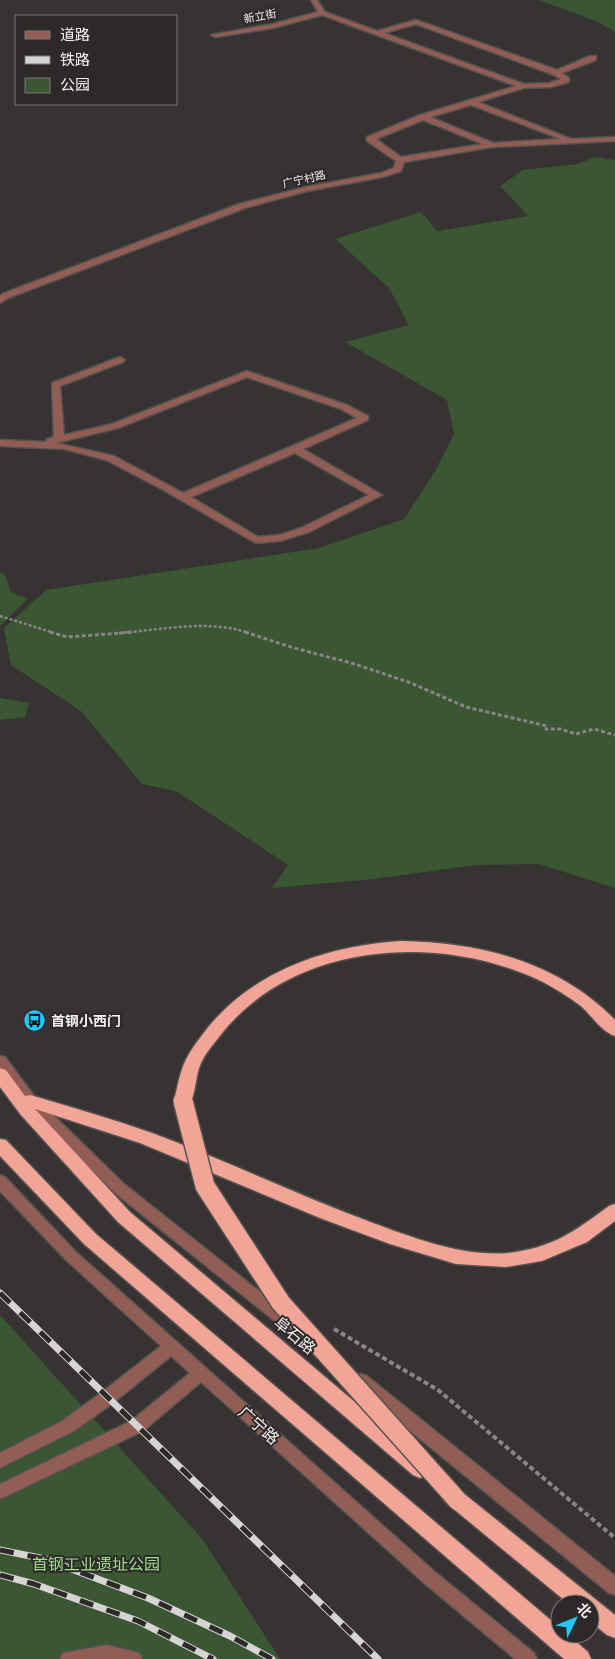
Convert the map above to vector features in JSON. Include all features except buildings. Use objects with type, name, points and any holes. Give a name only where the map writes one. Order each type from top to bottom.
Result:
[{"type":"highway","points":[[458,1501],[281,1303],[206,1186],[183,1102],[192,1065],[230,1011],[248,996],[273,981],[303,967],[338,955],[376,948],[432,947],[489,957],[525,968],[570,990],[599,1013],[615,1030]]},
{"type":"highway","name":"阜石路","points":[[0,1074],[27,1111],[124,1217],[458,1501],[573,1594]]},
{"type":"highway","points":[[30,1101],[146,1138],[326,1213],[396,1239],[456,1257],[506,1260],[542,1254],[581,1237],[615,1211]]},
{"type":"highway","points":[[0,1145],[90,1239],[580,1659]]},
{"type":"highway","points":[[600,1616],[615,1628]]},
{"type":"street","points":[[314,0],[322,13],[523,86]]},
{"type":"street","name":"新立街","points":[[215,35],[273,26],[322,13]]},
{"type":"street","points":[[377,33],[416,22],[557,73],[566,80],[551,85],[523,86],[422,117],[370,139],[400,160],[492,145],[615,139]]},
{"type":"street","points":[[557,73],[593,58]]},
{"type":"street","points":[[471,102],[571,141]]},
{"type":"street","points":[[422,117],[492,145]]},
{"type":"street","name":"广宁村路","points":[[2,298],[242,206],[306,189],[383,175],[398,169],[400,160]]},
{"type":"street","points":[[59,439],[55,385],[120,360]]},
{"type":"street","points":[[36,444],[115,426],[247,374],[344,407],[365,418],[183,497]]},
{"type":"street","points":[[0,443],[64,446],[110,458],[183,497],[256,540],[280,538],[305,530],[377,495],[295,448]]},
{"type":"street","points":[[0,1060],[30,1101],[119,1188],[615,1587]]},
{"type":"street","name":"广宁路","points":[[0,1181],[71,1256],[428,1577],[528,1659]]},
{"type":"street","points":[[0,1461],[68,1426],[107,1398],[172,1346]]},
{"type":"street","points":[[0,1492],[136,1426],[201,1373]]},
{"type":"street","points":[[68,1659],[107,1653],[133,1659]]},
{"type":"path","points":[[0,616],[67,637],[206,626],[231,627],[294,648],[355,664],[411,683],[466,707],[546,726],[546,729],[560,729],[576,734],[594,729],[615,735]]},
{"type":"path","points":[[329,1326],[438,1390],[615,1538]]},
{"type":"green space","points":[[539,0],[615,0],[615,32],[598,22]]},
{"type":"green space","points":[[595,157],[615,160],[615,888],[539,864],[476,865],[374,879],[272,888],[288,865],[176,791],[142,784],[81,711],[11,665],[4,628],[46,590],[319,548],[404,519],[434,473],[454,434],[447,400],[345,342],[409,325],[389,288],[335,239],[421,212],[437,231],[528,216],[500,186],[523,170],[578,164]]},
{"type":"green space","points":[[0,573],[4,573],[11,592],[28,599],[0,626]]},
{"type":"green space","points":[[0,698],[29,703],[25,717],[0,720]]},
{"type":"green space","name":"首钢工业遗址公园","points":[[0,1315],[203,1540],[280,1659],[0,1659]]},
{"type":"railway","points":[[0,1293],[378,1659]]},
{"type":"railway","points":[[0,1550],[45,1559],[148,1598],[230,1636],[272,1659]]},
{"type":"railway","points":[[0,1575],[34,1584],[138,1621],[213,1659]]},
{"type":"place","name":"首钢小西门","points":[[35,1021]]}]
